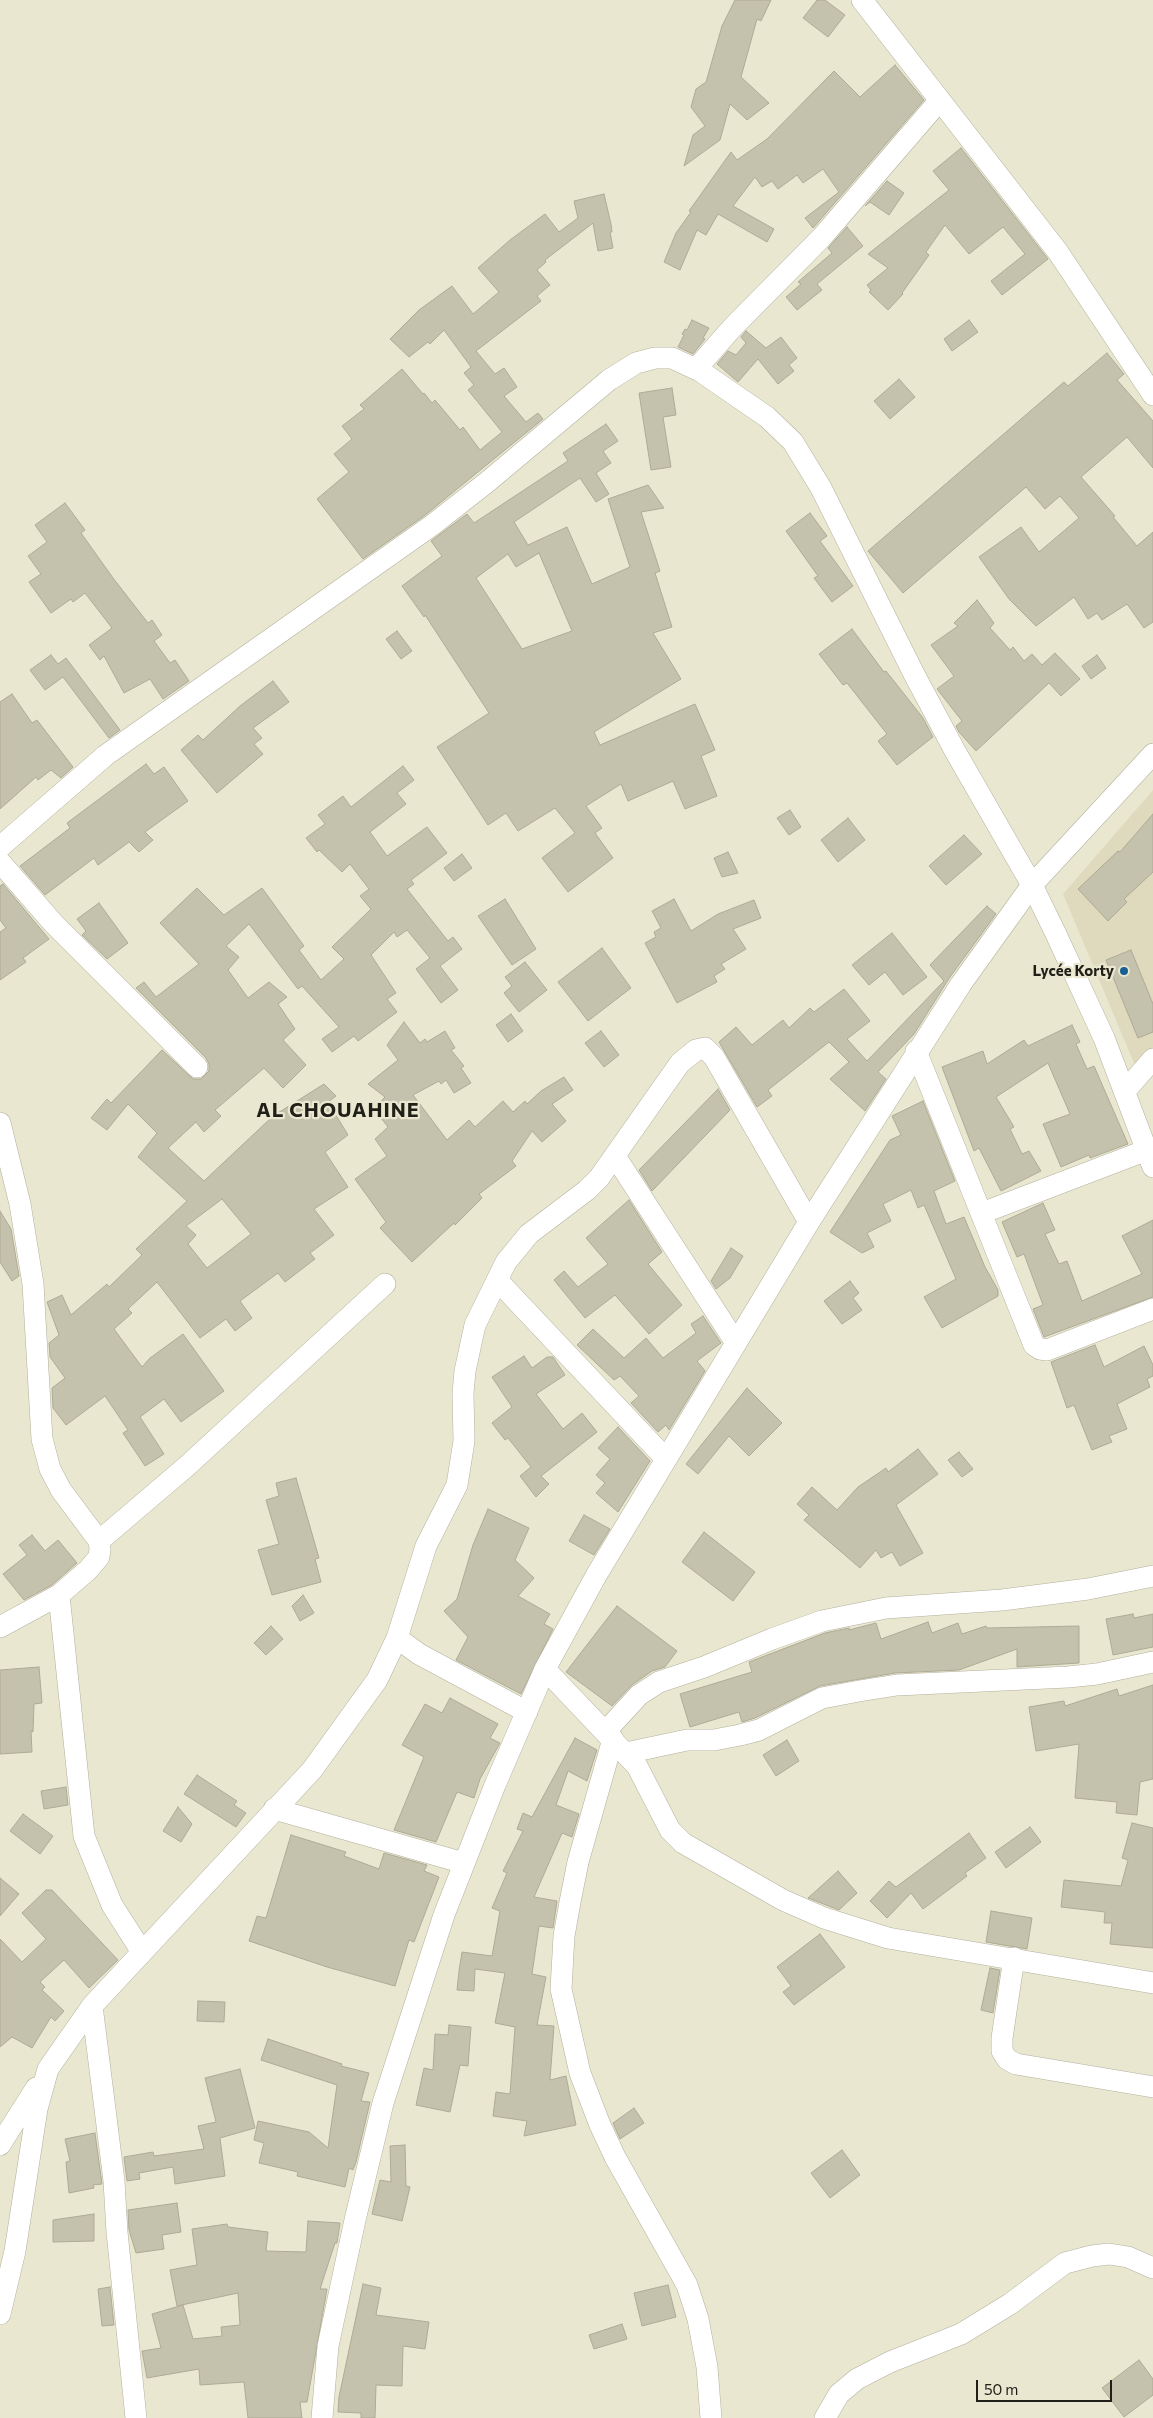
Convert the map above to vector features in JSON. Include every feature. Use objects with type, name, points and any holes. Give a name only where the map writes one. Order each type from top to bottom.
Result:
[{"type":"street","points":[[862,0],[1058,252],[1153,394]]},
{"type":"street","points":[[696,369],[732,328],[822,237],[878,175],[940,100]]},
{"type":"street","points":[[0,847],[106,755],[431,526],[486,483],[609,380],[636,363],[655,358],[672,358],[696,369],[743,399],[767,417],[793,442],[838,521],[862,574],[955,751],[1032,885],[1104,1038],[1150,1158],[982,1213]]},
{"type":"street","points":[[322,2418],[328,2346],[383,2103],[444,1915],[495,1785],[546,1669],[597,1574],[809,1222],[961,984],[1032,885],[1153,754]]},
{"type":"street","points":[[0,862],[54,924],[197,1067]]},
{"type":"street","points":[[0,2145],[48,2069],[92,2006],[312,1770],[354,1715],[377,1680],[397,1638],[426,1546],[457,1485],[464,1441],[463,1394],[474,1325],[506,1262],[529,1234],[587,1190],[599,1178],[680,1064],[696,1050],[706,1048],[714,1057],[809,1222]]},
{"type":"street","points":[[916,1052],[1034,1345],[1040,1349],[1047,1350],[1153,1309]]},
{"type":"street","points":[[1125,1091],[1153,1059]]},
{"type":"street","points":[[0,1123],[20,1204],[32,1284],[42,1439],[50,1469],[61,1490],[99,1541],[99,1557],[59,1595],[0,1627]]},
{"type":"street","points":[[615,1156],[736,1343]]},
{"type":"street","points":[[497,1280],[666,1459]]},
{"type":"street","points":[[99,1541],[187,1466],[385,1284]]},
{"type":"street","points":[[711,2418],[706,2367],[698,2319],[686,2285],[615,2157],[600,2125],[580,2073],[561,1989],[564,1936],[578,1862],[615,1741],[639,1694],[659,1682],[704,1668],[772,1639],[822,1621],[886,1608],[1012,1599],[1088,1589],[1153,1576]]},
{"type":"street","points":[[59,1595],[84,1836],[112,1905],[142,1952]]},
{"type":"street","points":[[397,1638],[419,1654],[527,1712]]},
{"type":"street","points":[[615,1741],[714,1740],[740,1735],[759,1730],[822,1698],[897,1685],[1068,1677],[1097,1674],[1153,1662]]},
{"type":"street","points":[[546,1669],[637,1766],[670,1830],[683,1843],[783,1900],[824,1918],[888,1938],[1153,1983]]},
{"type":"street","points":[[274,1809],[464,1863]]},
{"type":"street","points":[[1014,1958],[1002,2038],[1002,2051],[1008,2059],[1016,2064],[1153,2087]]},
{"type":"street","points":[[92,2006],[114,2181],[136,2418]]},
{"type":"street","points":[[0,2314],[15,2251],[37,2108],[48,2069]]},
{"type":"street","points":[[825,2418],[839,2394],[857,2379],[890,2362],[961,2334],[1010,2304],[1065,2264],[1092,2256],[1109,2254],[1128,2257],[1153,2268]]},
{"type":"shaded area","name":"Lycée Korty","points":[[1153,790],[1153,1048],[1136,1068],[1063,894]]},
{"type":"building","points":[[735,0],[771,0],[761,21],[757,19],[741,77],[769,103],[747,120],[730,104],[720,140],[684,166],[693,135],[705,126],[691,107],[696,89],[706,82],[722,26]]},
{"type":"building","points":[[817,0],[825,0],[845,15],[828,37],[803,18]]},
{"type":"building","points":[[895,65],[924,100],[813,228],[805,218],[839,192],[823,169],[803,183],[797,175],[778,189],[772,181],[762,187],[755,177],[733,206],[774,229],[767,242],[718,214],[706,235],[697,230],[680,270],[664,262],[676,233],[691,212],[689,211],[731,152],[737,160],[767,139],[834,71],[860,97]]},
{"type":"building","points":[[961,148],[1048,259],[1002,295],[991,281],[1025,254],[1003,227],[969,254],[945,225],[926,252],[929,255],[903,294],[888,310],[869,292],[871,290],[867,285],[888,268],[868,254],[949,190],[933,171]]},
{"type":"building","points":[[887,181],[904,193],[889,215],[870,202],[865,206]]},
{"type":"building","points":[[604,194],[611,224],[612,232],[610,232],[613,248],[598,251],[593,223],[545,260],[546,262],[537,270],[550,285],[537,296],[541,301],[476,351],[495,374],[504,368],[517,387],[504,396],[526,422],[538,413],[543,419],[424,516],[363,559],[317,499],[349,472],[334,454],[352,439],[342,426],[364,409],[360,405],[402,369],[432,403],[435,400],[460,430],[463,427],[480,450],[502,432],[468,390],[474,385],[464,373],[471,367],[444,330],[430,344],[428,342],[409,357],[390,339],[419,310],[452,286],[473,314],[499,292],[478,268],[510,240],[545,214],[559,232],[578,218],[574,201]]},
{"type":"building","points":[[847,227],[863,246],[817,284],[822,290],[797,310],[786,297],[801,284],[798,282],[832,253],[828,248]]},
{"type":"building","points":[[692,320],[709,328],[703,338],[705,339],[693,354],[678,347],[684,335],[682,334],[685,329],[687,330]]},
{"type":"building","points":[[969,320],[978,332],[952,351],[944,339]]},
{"type":"building","points":[[746,331],[766,348],[781,337],[797,358],[789,365],[794,371],[778,384],[758,359],[738,382],[717,364],[728,351],[736,355],[746,343],[741,337]]},
{"type":"building","points":[[1107,353],[1124,374],[1117,380],[1153,421],[1153,468],[1127,437],[1081,477],[1115,516],[1113,517],[1137,546],[1153,532],[1153,622],[1144,628],[1127,604],[1102,620],[1097,613],[1088,619],[1074,597],[1036,626],[1009,599],[979,557],[1021,527],[1039,552],[1079,518],[1060,496],[1045,509],[1026,487],[903,593],[868,551],[1064,382],[1068,386]]},
{"type":"building","points":[[899,379],[915,397],[890,419],[874,401]]},
{"type":"building","points":[[672,388],[676,415],[663,417],[671,467],[651,470],[639,393]]},
{"type":"building","points":[[606,424],[618,441],[603,451],[611,463],[596,473],[609,494],[596,502],[580,478],[514,522],[528,545],[567,527],[592,584],[630,567],[608,499],[648,485],[664,508],[641,512],[660,571],[655,573],[672,627],[653,633],[681,679],[594,732],[600,745],[695,704],[715,750],[701,756],[717,796],[685,809],[673,781],[628,801],[621,784],[586,806],[602,828],[595,833],[613,858],[568,892],[542,858],[575,833],[555,808],[518,831],[506,813],[488,825],[437,747],[489,713],[425,615],[424,617],[402,586],[442,556],[431,541],[467,514],[474,523],[568,461],[563,453]],"holes":[[[539,553],[572,631],[522,649],[476,578],[508,554],[516,567]]]},
{"type":"building","points":[[65,503],[85,530],[81,533],[113,578],[148,623],[152,620],[162,635],[154,641],[170,663],[175,660],[189,681],[163,699],[150,679],[124,693],[104,656],[100,660],[89,645],[112,628],[85,593],[73,602],[71,599],[51,613],[29,582],[41,574],[28,556],[47,542],[35,525]]},
{"type":"building","points":[[810,513],[827,536],[820,541],[853,586],[832,602],[814,578],[818,576],[786,531]]},
{"type":"building","points":[[977,600],[994,623],[990,628],[1010,650],[1013,647],[1024,661],[1032,654],[1042,665],[1055,653],[1080,679],[1061,696],[1049,683],[976,751],[959,732],[956,726],[962,721],[937,689],[954,676],[931,645],[958,626],[954,623]]},
{"type":"building","points":[[852,629],[884,672],[886,671],[923,718],[933,737],[897,765],[878,741],[887,734],[847,683],[843,685],[819,654]]},
{"type":"building","points":[[397,631],[412,651],[401,659],[386,639]]},
{"type":"building","points":[[51,655],[58,664],[66,658],[120,730],[109,738],[63,677],[45,690],[30,670]]},
{"type":"building","points":[[1097,655],[1106,668],[1091,679],[1082,666]]},
{"type":"building","points":[[273,681],[289,702],[253,728],[262,738],[254,744],[263,754],[217,793],[181,750],[198,735],[203,740],[240,706]]},
{"type":"building","points":[[12,694],[32,723],[37,720],[73,767],[61,778],[51,770],[38,780],[36,777],[0,809],[0,702]]},
{"type":"building","points":[[146,764],[154,774],[164,767],[188,801],[145,832],[153,840],[139,852],[129,842],[98,865],[94,858],[45,895],[20,866],[70,828],[67,823]]},
{"type":"building","points":[[403,766],[414,780],[397,793],[406,804],[370,832],[387,856],[427,827],[447,853],[411,880],[414,884],[407,889],[448,941],[453,937],[462,949],[440,966],[458,990],[441,1003],[416,969],[430,958],[407,930],[397,937],[394,932],[371,955],[396,993],[387,999],[397,1012],[358,1041],[354,1036],[332,1052],[322,1039],[339,1027],[302,986],[298,989],[249,924],[226,946],[239,957],[228,970],[248,998],[269,982],[287,997],[278,1004],[295,1029],[283,1040],[306,1065],[283,1088],[264,1068],[215,1110],[221,1116],[204,1132],[196,1122],[168,1148],[204,1181],[273,1116],[324,1084],[336,1096],[328,1102],[348,1135],[325,1152],[348,1187],[314,1209],[334,1235],[310,1253],[315,1259],[285,1282],[278,1273],[240,1301],[252,1318],[235,1331],[226,1319],[200,1338],[157,1282],[128,1309],[132,1313],[114,1329],[142,1367],[150,1358],[183,1334],[224,1391],[181,1422],[164,1399],[140,1417],[164,1454],[145,1466],[123,1433],[128,1430],[105,1396],[66,1425],[53,1408],[52,1388],[65,1378],[50,1357],[49,1343],[59,1335],[47,1302],[62,1295],[71,1315],[107,1284],[109,1287],[142,1255],[136,1249],[187,1201],[138,1157],[157,1133],[128,1104],[107,1130],[91,1118],[107,1099],[111,1103],[162,1050],[193,1079],[201,1079],[209,1071],[209,1064],[206,1058],[136,988],[144,982],[156,997],[199,964],[160,923],[197,888],[224,915],[262,888],[304,946],[299,950],[321,980],[344,959],[332,947],[371,909],[360,896],[369,889],[350,864],[342,872],[319,850],[317,852],[306,838],[325,824],[318,815],[343,796],[351,807]],"holes":[[[222,1199],[251,1234],[207,1268],[188,1244],[196,1235],[186,1226]]]},
{"type":"building","points":[[790,810],[801,827],[789,835],[777,818]]},
{"type":"building","points":[[1153,814],[1153,872],[1124,899],[1127,902],[1108,921],[1078,889],[1118,851],[1120,852]]},
{"type":"building","points":[[848,818],[865,840],[838,862],[821,840]]},
{"type":"building","points":[[964,835],[982,854],[946,885],[929,866]]},
{"type":"building","points":[[728,852],[738,873],[722,877],[714,858]]},
{"type":"building","points":[[462,854],[472,868],[454,881],[444,868]]},
{"type":"building","points":[[3,884],[49,939],[23,958],[26,962],[0,980],[0,932],[6,928],[0,920],[0,886]]},
{"type":"building","points":[[505,899],[536,949],[512,965],[478,916]]},
{"type":"building","points":[[674,899],[691,931],[718,914],[754,900],[761,918],[733,929],[746,949],[721,964],[725,969],[714,976],[717,982],[677,1003],[645,943],[656,937],[654,932],[661,928],[652,911]]},
{"type":"building","points":[[99,903],[128,943],[107,959],[82,935],[86,931],[77,919]]},
{"type":"building","points":[[987,906],[996,914],[950,977],[914,1034],[878,1072],[886,1079],[865,1111],[830,1079],[849,1062],[829,1042],[768,1090],[772,1096],[757,1107],[719,1042],[736,1027],[752,1045],[783,1020],[789,1028],[810,1008],[814,1012],[844,989],[870,1021],[847,1039],[867,1061],[944,981],[930,965]]},
{"type":"building","points":[[892,933],[927,977],[903,995],[885,972],[869,985],[852,965]]},
{"type":"building","points":[[602,948],[631,988],[588,1021],[558,982]]},
{"type":"building","points":[[1131,950],[1153,1004],[1153,1032],[1138,1038],[1106,960]]},
{"type":"building","points":[[525,962],[547,990],[519,1012],[504,993],[512,986],[505,977]]},
{"type":"building","points":[[511,1014],[523,1031],[508,1042],[496,1025]]},
{"type":"building","points":[[404,1022],[420,1043],[425,1039],[427,1042],[445,1031],[455,1048],[451,1050],[464,1066],[461,1068],[471,1083],[454,1093],[446,1080],[441,1084],[439,1081],[413,1095],[447,1140],[469,1120],[475,1127],[503,1101],[513,1112],[525,1101],[527,1104],[541,1091],[564,1077],[573,1090],[552,1104],[566,1121],[542,1142],[532,1131],[512,1161],[516,1166],[479,1194],[482,1198],[455,1225],[454,1223],[412,1262],[380,1228],[386,1222],[355,1179],[387,1156],[375,1139],[388,1127],[374,1109],[385,1097],[368,1084],[398,1060],[387,1045]]},
{"type":"building","points":[[1072,1025],[1080,1042],[1076,1044],[1087,1069],[1094,1066],[1128,1144],[1090,1158],[1089,1155],[1061,1167],[1043,1124],[1070,1114],[1048,1063],[996,1097],[1014,1127],[1010,1129],[1022,1154],[1029,1151],[1041,1171],[1001,1191],[979,1148],[974,1151],[942,1067],[983,1051],[987,1064],[1024,1040],[1028,1046]]},
{"type":"building","points":[[601,1031],[619,1055],[604,1067],[585,1043]]},
{"type":"building","points":[[718,1089],[730,1110],[652,1191],[639,1170]]},
{"type":"building","points":[[923,1101],[955,1181],[934,1191],[946,1224],[964,1217],[985,1267],[998,1290],[998,1296],[942,1328],[924,1297],[956,1279],[924,1205],[918,1208],[911,1190],[883,1204],[891,1221],[867,1233],[874,1247],[862,1253],[830,1232],[890,1140],[901,1135],[892,1116]]},
{"type":"building","points":[[629,1200],[662,1252],[648,1264],[682,1305],[649,1334],[615,1295],[585,1318],[554,1280],[564,1271],[578,1287],[608,1264],[586,1238]]},
{"type":"building","points":[[1043,1203],[1055,1230],[1045,1234],[1059,1264],[1067,1261],[1082,1301],[1142,1274],[1122,1236],[1153,1220],[1153,1297],[1044,1337],[1033,1309],[1043,1305],[1024,1254],[1017,1257],[1002,1222]]},
{"type":"building","points":[[0,1211],[11,1229],[19,1276],[12,1281],[0,1262]]},
{"type":"building","points":[[731,1248],[743,1256],[730,1278],[716,1289],[711,1281]]},
{"type":"building","points":[[850,1281],[859,1293],[853,1298],[862,1310],[842,1324],[824,1301]]},
{"type":"building","points":[[703,1316],[721,1343],[697,1361],[705,1371],[669,1430],[666,1425],[658,1432],[631,1403],[639,1396],[620,1376],[614,1380],[577,1345],[593,1329],[624,1358],[646,1338],[663,1358],[696,1333],[691,1324]]},
{"type":"building","points":[[1095,1345],[1104,1367],[1144,1346],[1153,1365],[1153,1376],[1147,1379],[1150,1387],[1117,1404],[1127,1429],[1109,1436],[1112,1442],[1092,1450],[1074,1405],[1067,1408],[1051,1362]]},
{"type":"building","points":[[524,1356],[532,1368],[547,1357],[553,1357],[565,1375],[536,1394],[563,1429],[582,1413],[597,1432],[541,1476],[549,1484],[536,1497],[520,1476],[531,1467],[508,1438],[505,1440],[492,1423],[512,1407],[492,1377]]},
{"type":"building","points":[[747,1388],[782,1423],[749,1456],[729,1436],[698,1474],[686,1464]]},
{"type":"building","points":[[618,1427],[650,1461],[618,1512],[596,1493],[605,1483],[596,1475],[610,1459],[598,1448]]},
{"type":"building","points":[[918,1449],[938,1474],[896,1505],[923,1553],[900,1566],[892,1552],[881,1558],[876,1550],[860,1568],[804,1520],[809,1515],[797,1504],[812,1487],[837,1510],[858,1487],[886,1468],[888,1472]]},
{"type":"building","points":[[959,1452],[973,1469],[962,1477],[948,1460]]},
{"type":"building","points":[[296,1478],[319,1558],[315,1559],[321,1582],[272,1595],[258,1550],[279,1544],[266,1500],[279,1496],[276,1483]]},
{"type":"building","points":[[488,1509],[529,1528],[515,1560],[534,1578],[518,1596],[550,1614],[544,1624],[553,1629],[521,1694],[456,1660],[468,1637],[444,1611],[457,1599],[473,1545]]},
{"type":"building","points":[[584,1515],[610,1529],[594,1555],[569,1541]]},
{"type":"building","points":[[704,1532],[755,1572],[733,1601],[682,1562]]},
{"type":"building","points":[[32,1535],[45,1551],[58,1540],[77,1563],[52,1585],[24,1600],[3,1574],[27,1555],[19,1545]]},
{"type":"building","points":[[303,1595],[314,1613],[300,1621],[292,1606]]},
{"type":"building","points":[[617,1606],[677,1651],[665,1667],[652,1671],[632,1685],[612,1706],[566,1672]]},
{"type":"building","points":[[1133,1614],[1134,1618],[1153,1614],[1153,1647],[1113,1655],[1106,1619]]},
{"type":"building","points":[[928,1622],[932,1633],[958,1623],[962,1634],[986,1626],[987,1628],[1079,1626],[1079,1663],[1017,1667],[1017,1649],[959,1670],[895,1673],[820,1686],[755,1718],[742,1722],[739,1712],[690,1727],[680,1694],[752,1672],[749,1662],[825,1633],[849,1628],[849,1630],[876,1623],[881,1639]]},
{"type":"building","points":[[271,1626],[283,1639],[266,1655],[254,1643]]},
{"type":"building","points":[[39,1667],[42,1703],[34,1704],[33,1732],[31,1731],[32,1752],[0,1754],[0,1670]]},
{"type":"building","points":[[1153,1685],[1153,1779],[1140,1782],[1137,1815],[1116,1813],[1117,1802],[1075,1798],[1079,1744],[1036,1751],[1029,1707],[1064,1701],[1065,1706],[1117,1689],[1119,1696]]},
{"type":"building","points":[[450,1698],[498,1724],[490,1738],[500,1743],[480,1779],[474,1798],[457,1792],[436,1842],[394,1830],[424,1757],[402,1745],[425,1704],[442,1713]]},
{"type":"building","points":[[575,1738],[597,1750],[587,1781],[568,1771],[556,1805],[579,1814],[572,1837],[562,1833],[534,1897],[557,1901],[553,1928],[539,1926],[532,1974],[546,1977],[537,2025],[554,2026],[550,2080],[566,2076],[576,2125],[524,2136],[527,2121],[493,2116],[496,2092],[510,2094],[515,2027],[495,2023],[505,1973],[475,1969],[474,1991],[457,1990],[459,1971],[462,1952],[492,1956],[500,1911],[492,1908],[507,1873],[503,1871],[523,1831],[517,1829],[523,1813],[532,1817]]},
{"type":"building","points":[[787,1740],[799,1761],[776,1776],[763,1755]]},
{"type":"building","points":[[197,1775],[237,1801],[234,1805],[246,1813],[236,1827],[184,1794]]},
{"type":"building","points":[[66,1787],[68,1805],[44,1809],[41,1791]]},
{"type":"building","points":[[178,1807],[192,1824],[181,1842],[163,1831]]},
{"type":"building","points":[[23,1814],[53,1836],[40,1854],[10,1831]]},
{"type":"building","points":[[1132,1823],[1153,1828],[1153,1948],[1110,1944],[1112,1923],[1104,1923],[1105,1912],[1061,1907],[1064,1880],[1121,1886],[1128,1860],[1122,1858]]},
{"type":"building","points":[[1030,1827],[1041,1842],[1006,1868],[995,1852]]},
{"type":"building","points":[[969,1833],[986,1858],[965,1873],[967,1876],[923,1909],[911,1893],[887,1918],[870,1901],[889,1881],[896,1887]]},
{"type":"building","points":[[291,1835],[346,1852],[344,1856],[379,1869],[384,1853],[427,1865],[424,1871],[439,1877],[414,1942],[409,1940],[395,1986],[327,1967],[249,1941],[257,1916],[266,1918]]},
{"type":"building","points":[[838,1871],[857,1893],[839,1910],[808,1898]]},
{"type":"building","points":[[0,1878],[19,1894],[0,1916]]},
{"type":"building","points":[[46,1890],[52,1890],[118,1960],[89,1988],[64,1960],[40,1982],[45,1987],[42,1990],[64,2011],[55,2021],[51,2017],[32,2048],[12,2037],[0,2047],[0,1939],[22,1962],[46,1939],[22,1913]]},
{"type":"building","points":[[991,1911],[1032,1918],[1027,1949],[986,1942]]},
{"type":"building","points":[[820,1934],[845,1967],[794,2005],[783,1992],[791,1986],[777,1967]]},
{"type":"building","points":[[990,1968],[1000,1970],[993,2013],[981,2010]]},
{"type":"building","points":[[198,2001],[225,2002],[224,2022],[197,2021]]},
{"type":"building","points":[[449,2025],[471,2027],[468,2066],[460,2065],[450,2112],[416,2105],[424,2068],[433,2070],[435,2034],[448,2035]]},
{"type":"building","points":[[268,2039],[342,2064],[341,2066],[369,2073],[361,2101],[370,2102],[356,2162],[353,2170],[349,2168],[345,2187],[297,2176],[298,2172],[259,2163],[264,2143],[254,2140],[258,2121],[309,2132],[328,2148],[337,2085],[261,2060]]},
{"type":"building","points":[[240,2069],[255,2128],[220,2138],[225,2176],[175,2184],[173,2167],[139,2173],[140,2179],[127,2181],[124,2157],[153,2152],[154,2156],[204,2149],[198,2126],[216,2122],[205,2078]]},
{"type":"building","points":[[634,2108],[644,2123],[620,2139],[613,2123]]},
{"type":"building","points":[[95,2133],[102,2184],[93,2185],[94,2188],[69,2193],[66,2162],[70,2161],[65,2139]]},
{"type":"building","points":[[405,2145],[406,2186],[410,2187],[402,2221],[372,2214],[380,2180],[391,2182],[390,2146]]},
{"type":"building","points":[[842,2150],[860,2175],[830,2198],[811,2173]]},
{"type":"building","points":[[177,2203],[181,2232],[162,2235],[164,2249],[136,2253],[129,2230],[128,2210]]},
{"type":"building","points":[[94,2214],[94,2241],[53,2242],[53,2220]]},
{"type":"building","points":[[308,2221],[340,2223],[337,2243],[335,2243],[320,2289],[327,2289],[307,2402],[300,2402],[302,2418],[248,2418],[244,2382],[200,2385],[199,2369],[147,2378],[142,2351],[161,2348],[152,2314],[183,2305],[193,2339],[222,2336],[221,2327],[240,2325],[238,2293],[177,2306],[170,2270],[197,2265],[192,2229],[227,2224],[228,2227],[268,2232],[266,2251],[306,2252]]},
{"type":"building","points":[[363,2284],[381,2288],[376,2315],[429,2322],[425,2349],[403,2346],[402,2386],[376,2385],[375,2418],[361,2418],[361,2413],[338,2412],[339,2397]]},
{"type":"building","points":[[668,2285],[676,2317],[642,2326],[634,2293]]},
{"type":"building","points":[[110,2287],[114,2325],[102,2326],[98,2289]]},
{"type":"building","points":[[622,2324],[627,2339],[594,2349],[589,2335]]},
{"type":"building","points":[[1139,2360],[1153,2379],[1153,2395],[1124,2417],[1102,2388]]},
{"type":"place","name":"Lycée Korty","points":[[1124,971]]},
{"type":"district","name":"AL CHOUAHINE","points":[[338,1110]]}]
